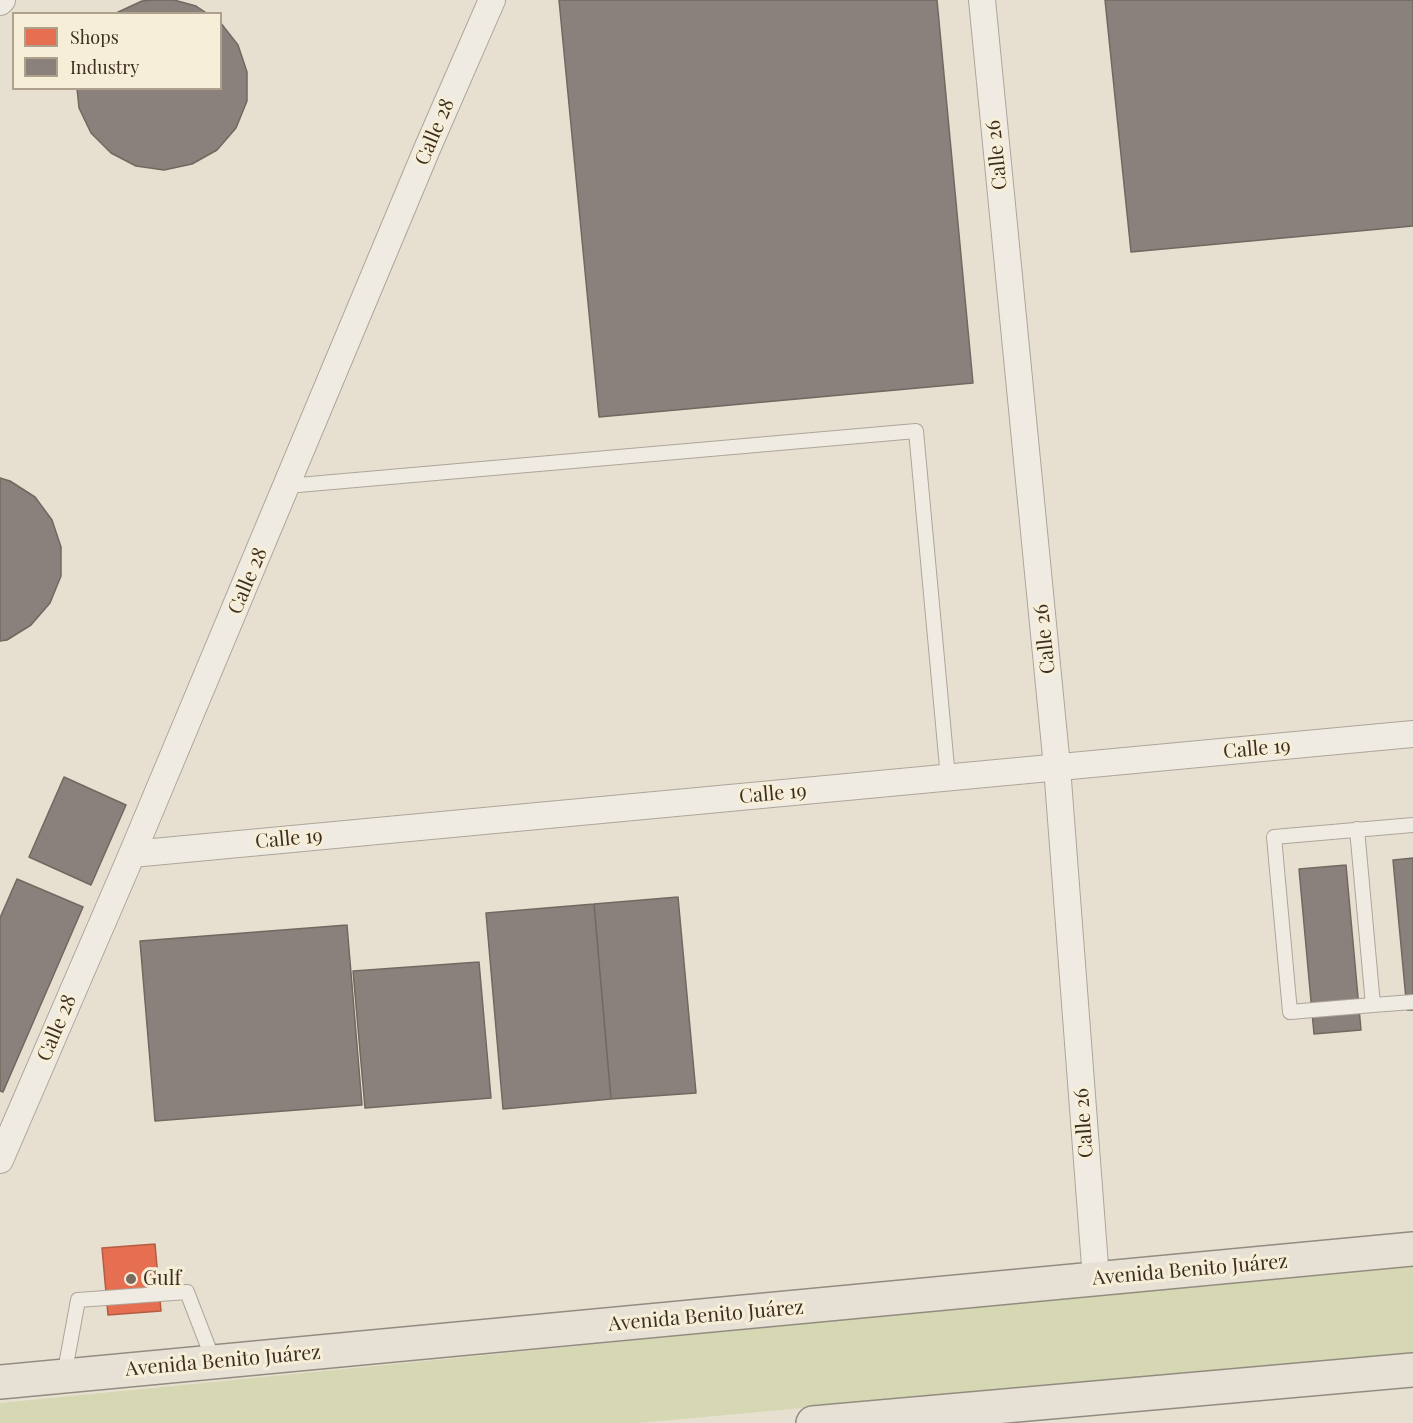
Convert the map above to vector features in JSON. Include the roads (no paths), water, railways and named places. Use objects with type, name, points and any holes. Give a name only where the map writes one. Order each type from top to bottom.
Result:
[{"type":"main road","name":"Avenida Benito Juárez","points":[[0,1382],[1413,1249]]},
{"type":"main road","points":[[813,1423],[930,1418],[1413,1370]]},
{"type":"street","name":"Calle 28","points":[[0,1160],[132,854],[427,149],[492,0]]},
{"type":"street","name":"Calle 26","points":[[982,0],[1057,767],[1096,1279]]},
{"type":"street","name":"Calle 19","points":[[132,854],[1413,734]]},
{"type":"lane","points":[[287,486],[916,431],[948,778]]},
{"type":"lane","points":[[1413,825],[1274,837],[1290,1012],[1413,1002]]},
{"type":"lane","points":[[1357,829],[1373,1005]]},
{"type":"lane","points":[[64,1376],[78,1300],[187,1292],[214,1362]]},
{"type":"place","name":"Gulf","points":[[131,1279]]}]
